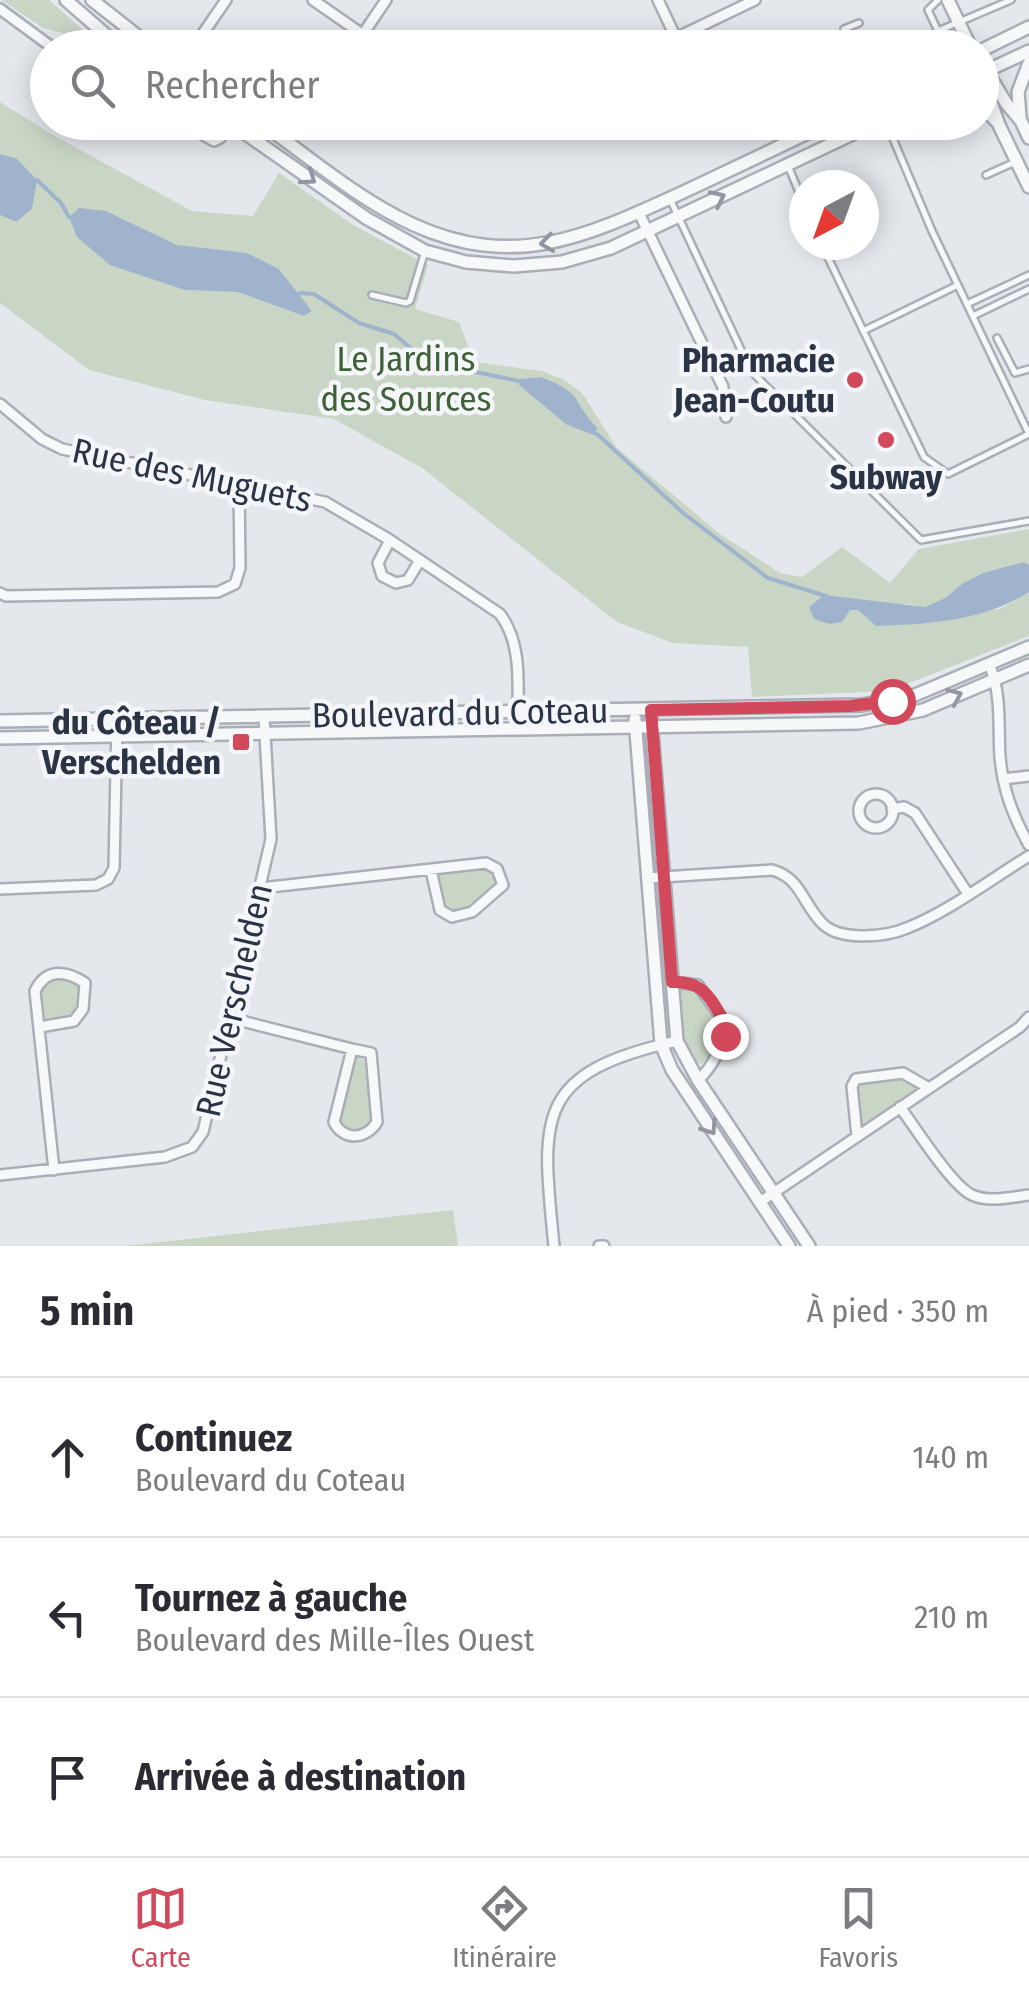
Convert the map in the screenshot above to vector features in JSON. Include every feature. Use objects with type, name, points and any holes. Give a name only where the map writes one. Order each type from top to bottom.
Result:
[{"type":"street","points":[[66,0],[100,30]]},
{"type":"street","points":[[92,0],[130,30]]},
{"type":"street","points":[[205,30],[226,0]]},
{"type":"street","points":[[314,0],[357,30]]},
{"type":"street","points":[[366,30],[386,0]]},
{"type":"street","points":[[658,0],[672,30]]},
{"type":"street","points":[[693,30],[755,0]]},
{"type":"street","points":[[948,0],[963,30]]},
{"type":"street","points":[[0,10],[30,31]]},
{"type":"street","points":[[999,42],[1029,27]]},
{"type":"street","points":[[999,64],[1029,51]]},
{"type":"street","points":[[1021,121],[1018,92],[1029,63]]},
{"type":"street","points":[[999,93],[1029,138]]},
{"type":"street","points":[[999,124],[1029,187]]},
{"type":"street","points":[[254,140],[366,218],[425,251],[503,266],[582,258],[648,232],[840,140]]},
{"type":"street","points":[[286,140],[400,218],[453,239],[502,246],[569,240],[639,213],[793,140]]},
{"type":"street","points":[[778,147],[788,165]]},
{"type":"street","points":[[639,213],[723,387],[726,417]]},
{"type":"street","points":[[502,246],[503,266]]},
{"type":"street","name":"Rue des Muguets","points":[[2,409],[62,449],[325,502],[390,540],[500,614],[517,652],[518,728]]},
{"type":"street","points":[[0,593],[6,596],[218,592],[235,584],[240,568],[238,484]]},
{"type":"street","points":[[390,540],[378,563],[382,576],[396,583],[408,580],[420,560]]},
{"type":"street","name":"Boulevard du Coteau","points":[[0,721],[873,704],[915,694],[1029,647]]},
{"type":"street","points":[[989,664],[996,679],[1007,802],[1029,845]]},
{"type":"street","name":"Boulevard du Coteau","points":[[0,738],[880,720],[922,710],[1029,665]]},
{"type":"street","points":[[634,710],[661,1044],[672,1070],[790,1246]]},
{"type":"street","points":[[651,710],[677,1041],[698,1080],[809,1246]]},
{"type":"street","name":"Rue Verschelden","points":[[0,1175],[165,1157],[192,1147],[203,1132],[271,838],[264,716]]},
{"type":"street","points":[[0,889],[96,885],[108,879],[114,868],[117,719]]},
{"type":"street","points":[[1003,779],[1029,776]]},
{"type":"street","points":[[892,809],[904,807],[915,813],[968,894]]},
{"type":"street","points":[[647,878],[772,870],[795,882],[822,923],[834,932],[852,935],[908,928],[1029,856]]},
{"type":"street","points":[[261,888],[486,863],[498,869],[503,885],[472,912],[452,916],[440,910],[431,870]]},
{"type":"street","points":[[40,1026],[74,1021],[83,1008],[85,984],[73,974],[49,974],[42,978],[36,991],[54,1170]]},
{"type":"street","points":[[672,982],[698,985],[727,1026],[709,1068],[698,1080]]},
{"type":"street","points":[[760,1202],[1025,1028],[1029,1017]]},
{"type":"street","points":[[230,1018],[352,1048],[370,1054],[377,1122],[372,1130],[346,1136],[334,1122],[352,1048]]},
{"type":"street","points":[[554,1246],[546,1168],[550,1124],[564,1093],[599,1066],[677,1041]]},
{"type":"street","points":[[857,1136],[852,1086],[856,1079],[902,1073],[929,1088]]},
{"type":"street","points":[[900,1107],[958,1185],[971,1195],[988,1199],[1029,1195]]},
{"type":"lane","points":[[940,30],[1011,0]]},
{"type":"lane","points":[[933,1],[928,10],[938,30]]},
{"type":"lane","points":[[844,30],[858,23]]},
{"type":"lane","points":[[829,260],[924,458],[948,474],[1029,434],[894,140]]},
{"type":"lane","points":[[986,175],[1016,161]]},
{"type":"lane","points":[[788,165],[790,170]]},
{"type":"lane","points":[[670,198],[751,371],[921,540],[1029,521]]},
{"type":"lane","points":[[372,295],[406,303],[410,300],[425,251]]},
{"type":"lane","points":[[967,304],[1029,275]]},
{"type":"lane","points":[[863,331],[958,285]]},
{"type":"lane","points":[[973,316],[1029,289]]},
{"type":"lane","points":[[997,338],[1016,374],[1029,369]]},
{"type":"green space","points":[[2,0],[49,0],[83,30],[43,28]]},
{"type":"green space","name":"Le Jardins des Sources","points":[[0,102],[30,121],[30,140],[62,140],[192,211],[253,216],[279,173],[353,225],[428,265],[415,309],[459,322],[474,362],[542,371],[564,380],[582,393],[617,448],[720,534],[780,573],[802,577],[842,547],[890,583],[919,549],[1029,529],[1029,565],[1024,562],[962,584],[925,607],[907,604],[850,610],[859,610],[876,626],[887,626],[1000,609],[1029,592],[1029,636],[889,691],[752,697],[748,647],[673,643],[617,622],[422,468],[334,419],[205,400],[89,370],[0,303],[0,215],[16,222],[16,158],[0,154]],"holes":[[[106,211],[177,245],[279,269],[312,311],[304,316],[236,292],[185,290]],[[541,377],[574,396],[597,427],[596,436],[567,425],[519,379]]]},
{"type":"green space","points":[[487,867],[495,871],[500,883],[472,908],[454,912],[444,905],[436,873]]},
{"type":"green space","points":[[69,978],[78,985],[78,1003],[73,1013],[44,1022],[40,993],[44,980]]},
{"type":"green space","points":[[694,989],[720,1029],[708,1058],[701,1064],[690,1054],[682,1028],[678,991]]},
{"type":"green space","points":[[354,1057],[366,1060],[373,1122],[357,1133],[339,1126],[337,1119]]},
{"type":"green space","points":[[901,1075],[926,1087],[859,1132],[853,1087],[857,1081]]},
{"type":"green space","points":[[453,1210],[458,1246],[125,1246]]},
{"type":"water","points":[[0,154],[16,158],[37,180],[32,209],[16,222],[0,215]]},
{"type":"water","points":[[79,208],[106,211],[177,245],[247,253],[279,269],[312,311],[304,316],[237,292],[185,290],[110,265],[77,237],[69,217]]},
{"type":"water","points":[[541,377],[574,396],[597,427],[596,436],[567,425],[519,385],[519,379]]},
{"type":"water","points":[[1024,562],[1029,565],[1029,592],[994,609],[956,619],[876,626],[858,610],[850,610],[842,622],[829,624],[814,619],[809,607],[824,595],[925,607],[983,573]]},
{"type":"waterway","points":[[37,180],[61,203],[69,217]]},
{"type":"waterway","points":[[300,293],[314,294],[359,323],[394,334],[427,362],[519,381]]},
{"type":"waterway","points":[[597,434],[682,512],[768,578],[826,596]]},
{"type":"place","name":"Pharmacie Jean-Coutu","points":[[855,380]]},
{"type":"place","name":"Subway","points":[[886,440]]},
{"type":"place","name":"du Côteau / Verschelden","points":[[241,742]]},
{"type":"route","points":[[725,1036],[727,1026],[700,987],[692,982],[672,982],[651,710],[850,706],[892,701]]}]
